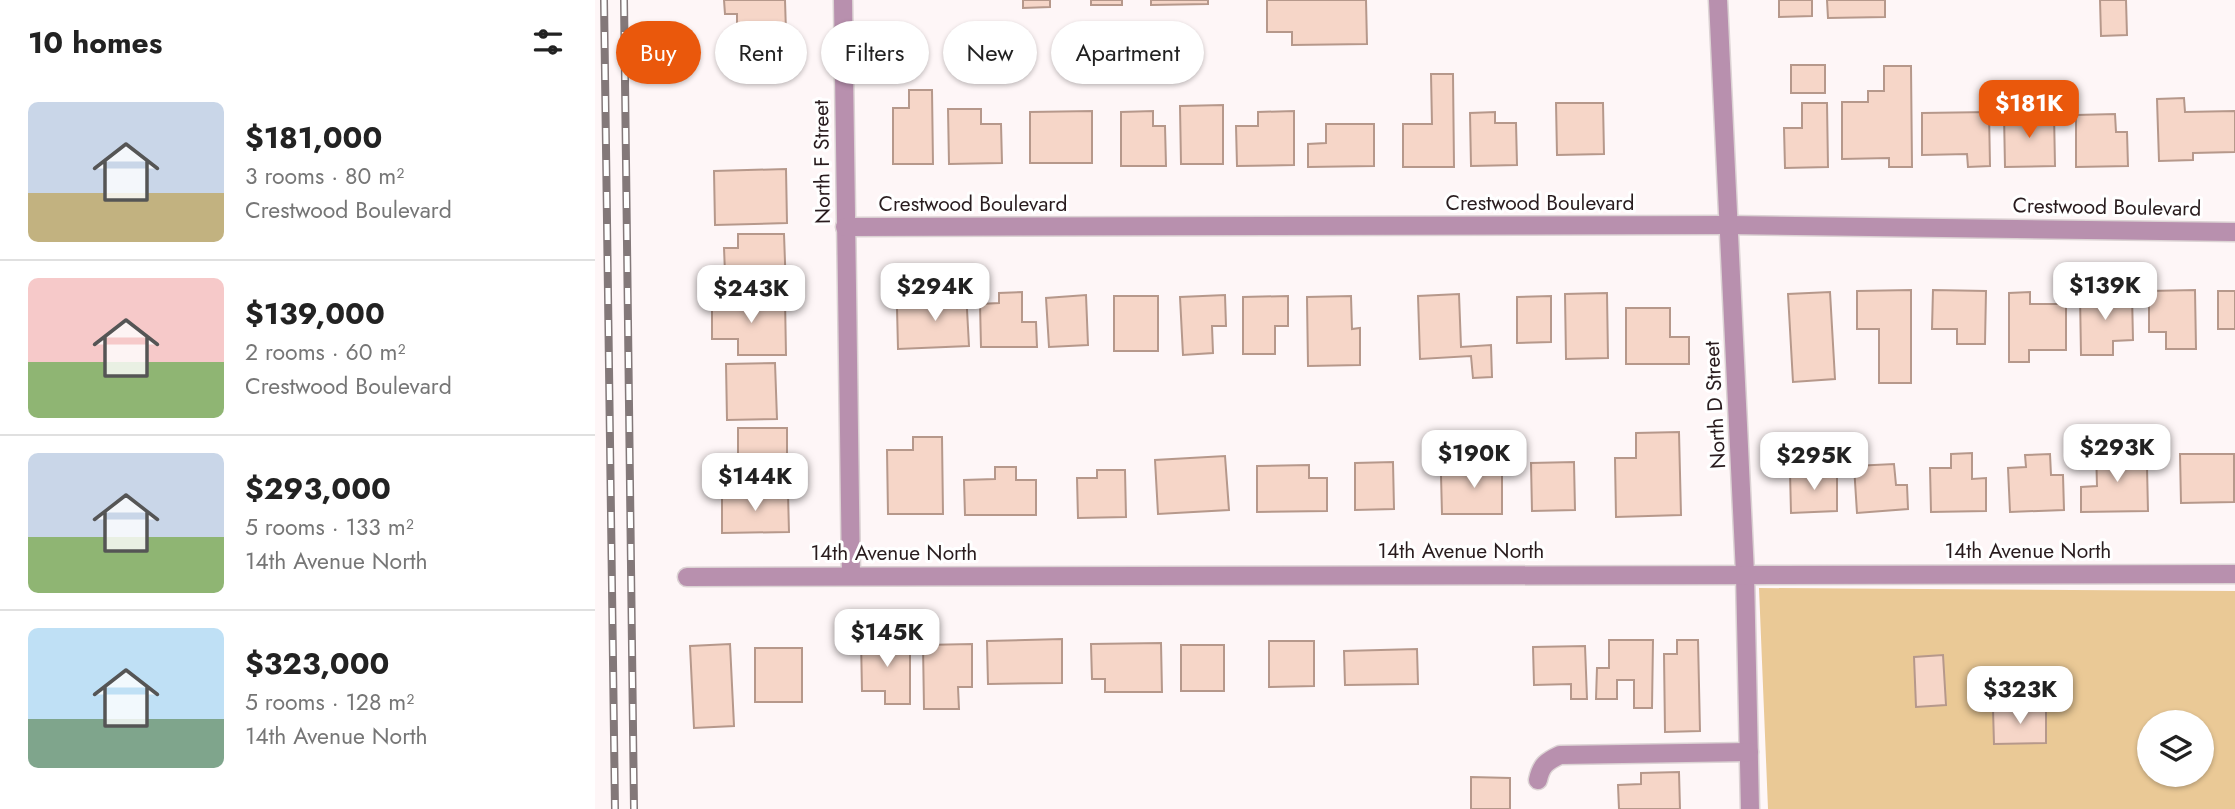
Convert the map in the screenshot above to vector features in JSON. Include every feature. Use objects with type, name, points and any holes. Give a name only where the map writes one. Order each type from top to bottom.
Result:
[{"type":"street","name":"North F Street","points":[[843,0],[851,575]]},
{"type":"street","name":"North D Street","points":[[1719,0],[1745,574],[1750,809]]},
{"type":"street","name":"Crestwood Boulevard","points":[[845,227],[1729,225],[2235,232]]},
{"type":"street","name":"14th Avenue North","points":[[687,576],[2235,574]]},
{"type":"street","points":[[1538,780],[1540,769],[1547,761],[1560,755],[1749,752]]},
{"type":"shaded area","points":[[1759,588],[2235,591],[2235,809],[1768,809]]},
{"type":"building","points":[[724,0],[785,0],[786,21],[737,21],[737,14],[725,14]]},
{"type":"building","points":[[1023,0],[1050,0],[1050,7],[1023,8]]},
{"type":"building","points":[[1091,0],[1122,0],[1122,5],[1091,5]]},
{"type":"building","points":[[1151,0],[1208,0],[1208,4],[1151,5]]},
{"type":"building","points":[[1267,0],[1366,0],[1367,44],[1292,45],[1292,32],[1267,32]]},
{"type":"building","points":[[1779,0],[1812,0],[1812,16],[1779,17]]},
{"type":"building","points":[[1827,0],[1885,0],[1885,17],[1828,18]]},
{"type":"building","points":[[2100,0],[2126,0],[2127,35],[2101,36]]},
{"type":"building","points":[[1791,65],[1825,65],[1825,93],[1791,93]]},
{"type":"building","points":[[1884,66],[1911,66],[1912,167],[1889,167],[1889,158],[1842,159],[1842,102],[1868,102],[1868,91],[1884,91]]},
{"type":"building","points":[[1431,74],[1453,74],[1454,167],[1403,167],[1403,124],[1432,124]]},
{"type":"building","points":[[909,90],[932,90],[933,164],[893,164],[893,108],[909,108]]},
{"type":"building","points":[[2184,98],[2185,112],[2235,111],[2235,152],[2193,153],[2193,160],[2159,161],[2157,99]]},
{"type":"building","points":[[1556,103],[1603,103],[1604,154],[1557,155]]},
{"type":"building","points":[[1802,103],[1827,103],[1828,167],[1785,168],[1784,128],[1802,128]]},
{"type":"building","points":[[1223,105],[1223,164],[1181,164],[1180,106]]},
{"type":"building","points":[[948,109],[981,109],[981,124],[1001,124],[1002,163],[949,164]]},
{"type":"building","points":[[1092,111],[1092,163],[1030,163],[1030,112]]},
{"type":"building","points":[[1153,111],[1153,126],[1165,126],[1166,166],[1121,166],[1121,112]]},
{"type":"building","points":[[1294,111],[1294,165],[1237,166],[1236,126],[1258,126],[1258,112]]},
{"type":"building","points":[[1495,112],[1495,123],[1516,123],[1517,165],[1471,166],[1470,113]]},
{"type":"building","points":[[1989,112],[1990,166],[1968,167],[1967,154],[1922,155],[1922,113]]},
{"type":"building","points":[[2054,113],[2055,166],[2005,167],[2004,114]]},
{"type":"building","points":[[2115,114],[2116,132],[2127,132],[2128,166],[2076,167],[2076,115]]},
{"type":"building","points":[[1326,124],[1374,124],[1374,166],[1308,167],[1308,144],[1326,143]]},
{"type":"building","points":[[786,169],[787,223],[715,225],[714,171]]},
{"type":"building","points":[[738,234],[784,234],[786,290],[740,290],[740,273],[725,273],[724,248],[738,248]]},
{"type":"building","points":[[1911,290],[1911,383],[1879,383],[1879,329],[1857,329],[1857,291]]},
{"type":"building","points":[[1933,290],[1986,291],[1985,344],[1957,344],[1957,329],[1932,329]]},
{"type":"building","points":[[2195,290],[2196,349],[2166,349],[2166,332],[2149,332],[2149,291]]},
{"type":"building","points":[[966,291],[969,346],[898,349],[897,308],[933,306],[933,292]]},
{"type":"building","points":[[2218,291],[2235,291],[2235,329],[2218,329]]},
{"type":"building","points":[[1022,292],[1022,322],[1036,322],[1037,347],[981,347],[980,304],[999,303],[999,293]]},
{"type":"building","points":[[1830,292],[1835,379],[1793,382],[1788,294]]},
{"type":"building","points":[[2030,292],[2030,304],[2066,304],[2066,350],[2029,350],[2029,362],[2009,362],[2009,293]]},
{"type":"building","points":[[1607,293],[1608,358],[1566,359],[1565,294]]},
{"type":"building","points":[[1459,294],[1461,347],[1491,345],[1492,377],[1473,378],[1471,356],[1420,359],[1418,296]]},
{"type":"building","points":[[2132,294],[2133,340],[2113,341],[2113,355],[2081,355],[2080,295]]},
{"type":"building","points":[[1086,295],[1088,345],[1049,347],[1046,298]]},
{"type":"building","points":[[1225,295],[1226,326],[1212,326],[1213,353],[1183,355],[1180,297]]},
{"type":"building","points":[[1114,296],[1158,296],[1158,351],[1114,351]]},
{"type":"building","points":[[1288,296],[1288,326],[1275,326],[1275,354],[1243,354],[1243,297]]},
{"type":"building","points":[[1351,296],[1352,329],[1360,328],[1360,365],[1308,366],[1307,297]]},
{"type":"building","points":[[1551,296],[1551,342],[1517,343],[1517,297]]},
{"type":"building","points":[[712,299],[785,299],[786,355],[738,355],[738,339],[712,339]]},
{"type":"building","points":[[1626,308],[1670,308],[1670,337],[1689,337],[1689,364],[1626,364]]},
{"type":"building","points":[[775,363],[777,419],[727,420],[726,364]]},
{"type":"building","points":[[738,428],[787,428],[787,485],[738,486]]},
{"type":"building","points":[[1679,432],[1681,515],[1616,517],[1615,458],[1636,458],[1636,433]]},
{"type":"building","points":[[913,437],[942,437],[943,514],[888,514],[887,450],[913,450]]},
{"type":"building","points":[[2096,448],[2134,448],[2135,467],[2147,467],[2148,511],[2081,512],[2081,487],[2097,486]]},
{"type":"building","points":[[1972,453],[1972,479],[1986,478],[1986,511],[1931,512],[1930,468],[1951,468],[1951,454]]},
{"type":"building","points":[[2050,454],[2051,475],[2063,475],[2064,510],[2010,512],[2008,468],[2026,467],[2025,455]]},
{"type":"building","points":[[2180,454],[2234,454],[2234,502],[2181,503]]},
{"type":"building","points":[[1225,456],[1229,510],[1158,514],[1155,460]]},
{"type":"building","points":[[1468,461],[1502,461],[1502,514],[1442,514],[1441,475],[1468,475]]},
{"type":"building","points":[[1393,462],[1394,509],[1355,510],[1355,463]]},
{"type":"building","points":[[1574,462],[1575,510],[1532,511],[1531,463]]},
{"type":"building","points":[[1894,464],[1896,485],[1907,485],[1908,509],[1857,513],[1854,466]]},
{"type":"building","points":[[1309,465],[1309,478],[1327,478],[1327,511],[1257,512],[1257,466]]},
{"type":"building","points":[[995,467],[1016,467],[1016,480],[1036,480],[1036,515],[965,515],[964,480],[995,479]]},
{"type":"building","points":[[1097,470],[1125,470],[1126,517],[1078,518],[1077,478],[1097,478]]},
{"type":"building","points":[[1837,471],[1837,511],[1791,513],[1790,472]]},
{"type":"building","points":[[788,493],[789,532],[722,533],[722,494]]},
{"type":"building","points":[[1062,639],[1062,683],[988,684],[987,641]]},
{"type":"building","points":[[861,640],[910,640],[910,704],[885,704],[885,691],[862,691]]},
{"type":"building","points":[[1609,640],[1653,640],[1652,708],[1634,708],[1634,680],[1617,680],[1617,699],[1596,699],[1597,668],[1609,668]]},
{"type":"building","points":[[1677,640],[1698,640],[1700,731],[1665,732],[1664,654],[1677,654]]},
{"type":"building","points":[[1269,641],[1314,641],[1314,686],[1269,687]]},
{"type":"building","points":[[1161,643],[1162,692],[1105,692],[1105,679],[1092,679],[1091,644]]},
{"type":"building","points":[[730,644],[734,726],[694,728],[690,646]]},
{"type":"building","points":[[972,644],[972,687],[958,687],[959,709],[924,709],[923,645]]},
{"type":"building","points":[[1181,645],[1224,645],[1224,691],[1181,691]]},
{"type":"building","points":[[1585,646],[1587,699],[1571,699],[1571,684],[1534,685],[1533,647]]},
{"type":"building","points":[[755,648],[802,648],[802,702],[755,702]]},
{"type":"building","points":[[1417,649],[1418,684],[1345,685],[1344,651]]},
{"type":"building","points":[[1943,655],[1946,705],[1916,707],[1914,657]]},
{"type":"building","points":[[2046,707],[2046,743],[1994,744],[1993,709]]},
{"type":"building","points":[[1679,772],[1680,809],[1619,809],[1618,785],[1641,784],[1641,773]]},
{"type":"building","points":[[1471,777],[1510,778],[1510,809],[1471,809]]},
{"type":"railway","points":[[604,0],[615,809]]},
{"type":"railway","points":[[624,0],[634,809]]}]
